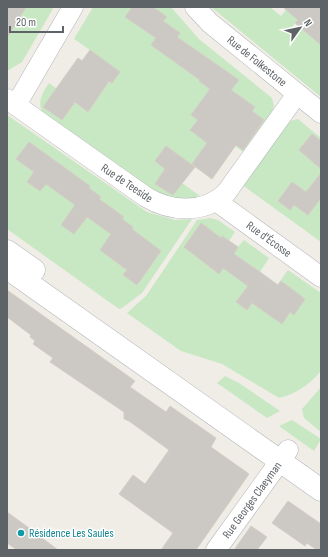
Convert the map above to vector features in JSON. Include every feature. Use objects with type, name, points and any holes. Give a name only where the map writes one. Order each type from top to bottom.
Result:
[{"type":"main road","points":[[7,251],[284,455],[321,490]]},
{"type":"main road","points":[[7,268],[284,455],[321,473]]},
{"type":"street","points":[[12,102],[73,7]]},
{"type":"street","name":"Rue de Folkestone","points":[[195,7],[210,23],[321,113]]},
{"type":"street","name":"Rue de Teeside","points":[[12,102],[153,202],[170,207],[187,209],[204,206],[216,201],[230,188],[297,94]]},
{"type":"street","name":"Rue d'Écosse","points":[[216,201],[321,277]]},
{"type":"street","name":"Rue Georges Claeyman","points":[[216,550],[284,455]]},
{"type":"green space","points":[[7,7],[54,7],[22,62],[7,71]]},
{"type":"green space","points":[[93,7],[171,7],[199,39],[272,98],[274,106],[272,112],[243,152],[232,144],[222,155],[226,159],[212,179],[190,164],[182,183],[200,196],[180,200],[157,194],[42,112],[40,100],[49,83],[60,91],[65,77],[78,58],[82,60],[90,50],[74,39]]},
{"type":"green space","points":[[211,7],[270,7],[281,16],[288,7],[303,13],[290,30],[295,35],[301,28],[321,45],[321,97]]},
{"type":"green space","points":[[7,115],[147,212],[175,220],[192,219],[142,293],[122,308],[119,309],[7,229]]},
{"type":"green space","points":[[298,119],[321,138],[321,242],[241,184],[290,121]]},
{"type":"green space","points":[[210,218],[218,220],[235,232],[229,241],[238,247],[244,240],[269,258],[260,272],[275,288],[288,270],[321,293],[321,371],[307,384],[291,394],[279,398],[222,364],[181,351],[127,313],[146,296],[197,220]]},
{"type":"green space","points":[[225,376],[239,383],[280,411],[267,418],[217,383]]},
{"type":"green space","points":[[321,387],[321,432],[304,418],[302,409]]},
{"type":"green space","points":[[292,420],[321,439],[314,451],[279,426]]},
{"type":"building","points":[[7,7],[26,7],[7,38]]},
{"type":"building","points":[[132,7],[153,7],[167,17],[163,21],[180,33],[177,37],[239,80],[231,90],[255,107],[252,111],[264,120],[243,150],[236,145],[212,179],[192,164],[207,143],[190,130],[198,120],[191,115],[210,89],[199,81],[200,80],[151,45],[156,38],[125,17]]},
{"type":"building","points":[[283,7],[321,7],[321,45],[295,23],[298,20]]},
{"type":"building","points":[[90,50],[120,72],[112,83],[109,81],[88,112],[75,102],[62,120],[43,107],[78,58],[82,61]]},
{"type":"building","points":[[312,134],[321,141],[321,169],[299,150]]},
{"type":"building","points":[[29,142],[90,186],[89,188],[101,197],[99,199],[124,217],[122,219],[133,227],[132,229],[161,251],[137,285],[123,275],[127,270],[100,250],[111,234],[87,217],[74,234],[61,225],[75,205],[46,184],[40,191],[27,182],[34,172],[16,159]]},
{"type":"building","points":[[166,146],[195,167],[173,195],[155,184],[165,169],[155,161]]},
{"type":"building","points":[[321,173],[321,198],[308,215],[294,205],[290,210],[278,201],[292,182],[306,192]]},
{"type":"building","points":[[201,223],[221,238],[222,236],[238,247],[234,254],[278,285],[281,281],[305,299],[294,315],[290,312],[282,324],[252,303],[247,310],[236,302],[248,286],[223,268],[219,274],[184,247]]},
{"type":"building","points":[[7,290],[135,381],[130,387],[166,412],[170,406],[216,438],[211,447],[249,474],[196,550],[161,550],[173,533],[119,494],[133,475],[145,484],[169,450],[124,419],[124,412],[50,362],[53,358],[33,344],[35,341],[30,337],[31,335],[7,317]]},
{"type":"building","points":[[288,501],[321,524],[321,550],[317,550],[307,543],[305,546],[272,523]]},
{"type":"building","name":"Résidence Les Saules","points":[[7,512],[58,550],[17,550],[7,543]]},
{"type":"building","points":[[251,526],[267,537],[257,550],[234,550]]},
{"type":"place","name":"Résidence Les Saules","points":[[21,533]]}]
